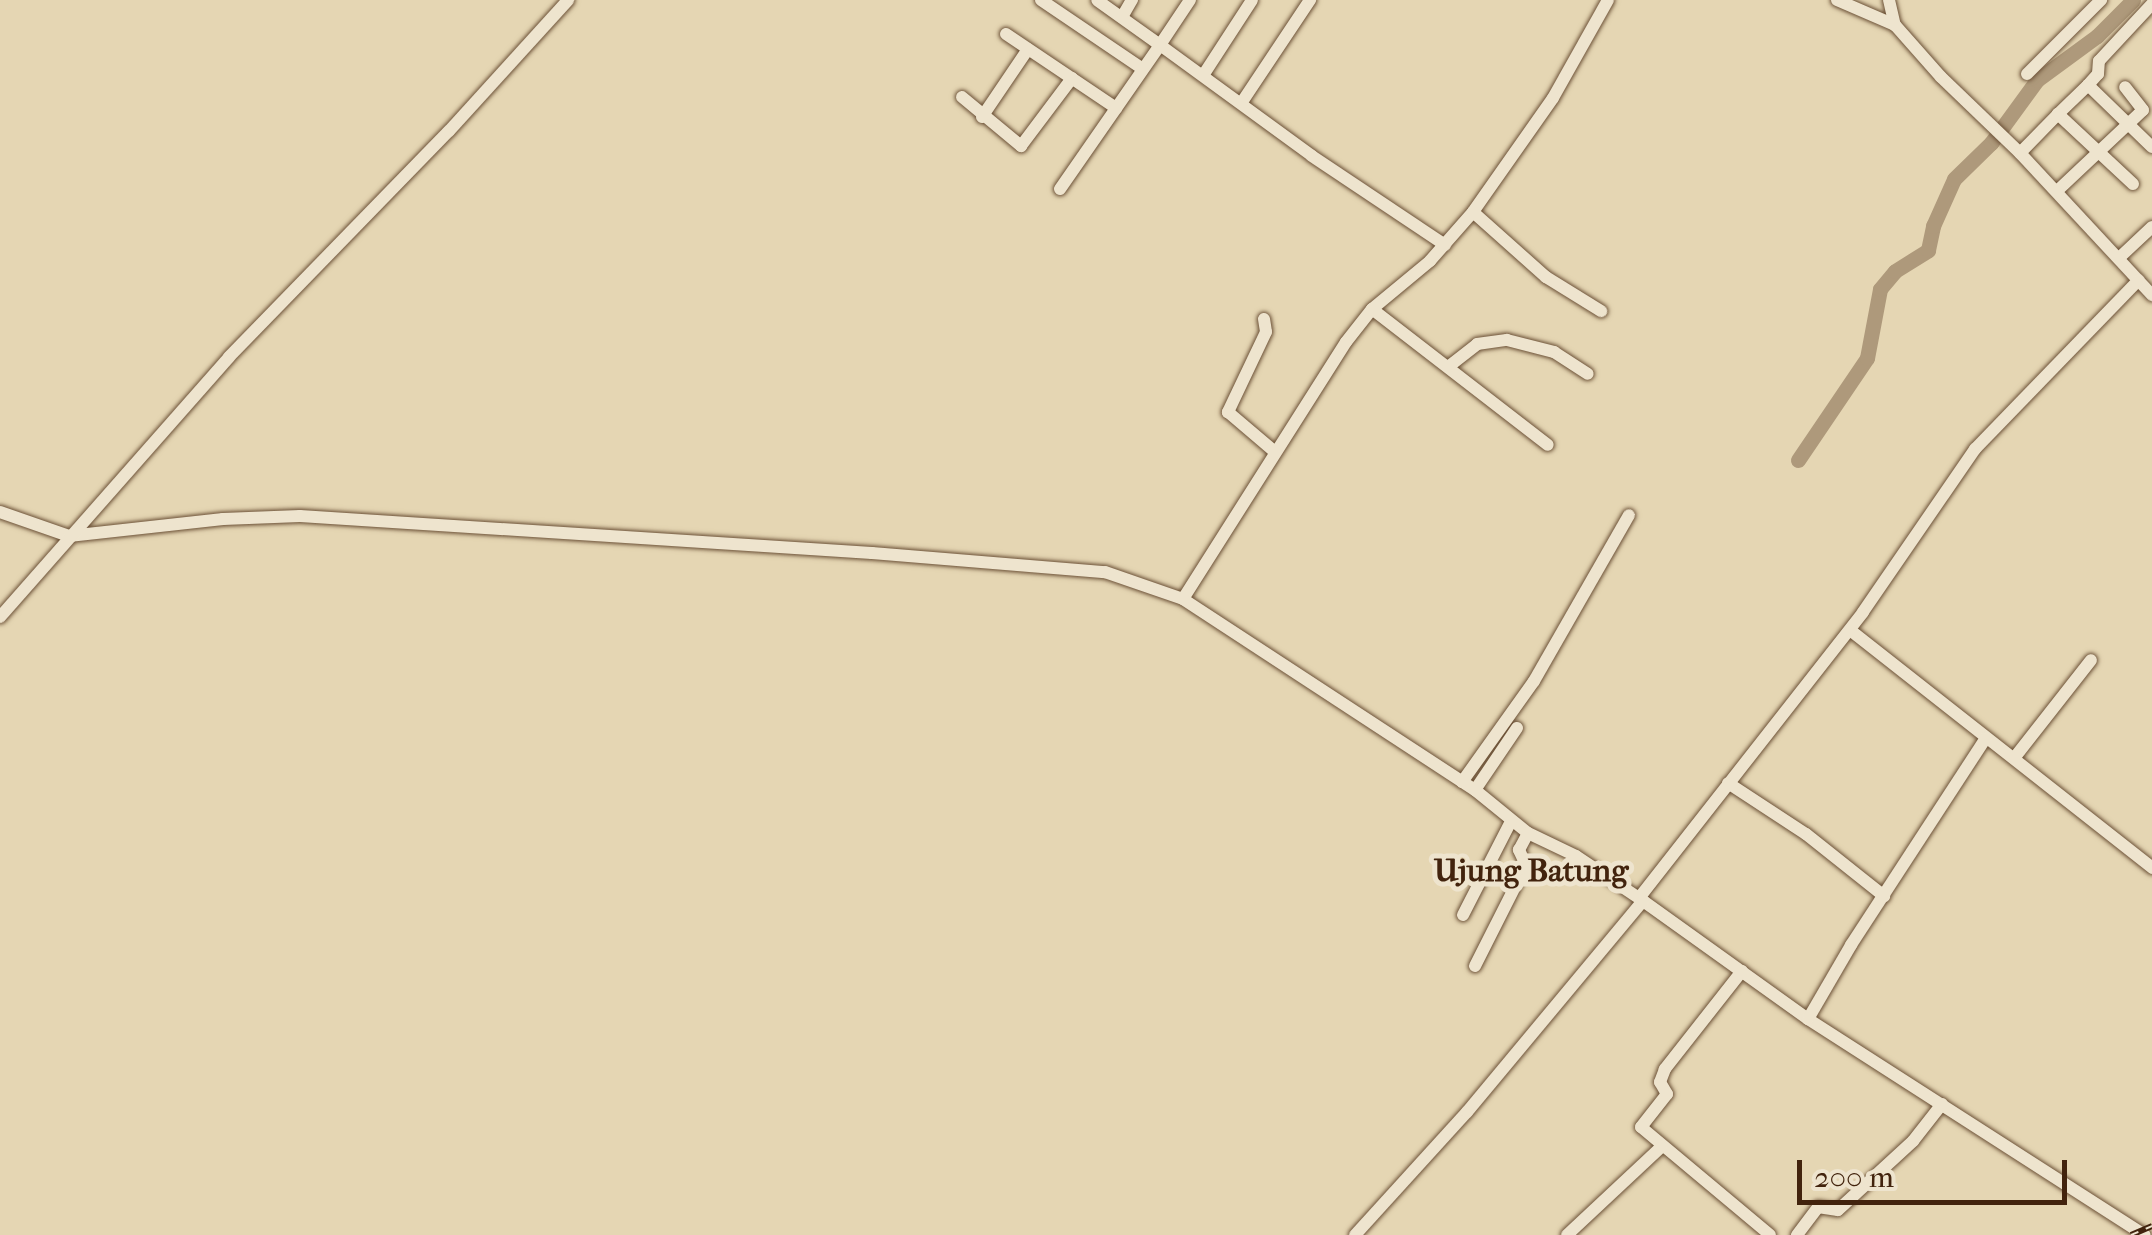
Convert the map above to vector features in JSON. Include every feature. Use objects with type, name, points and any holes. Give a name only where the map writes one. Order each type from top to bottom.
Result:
[{"type":"street","points":[[0,617],[228,358],[449,131],[568,0]]},
{"type":"street","points":[[1042,0],[1143,69]]},
{"type":"street","points":[[1096,0],[1204,74],[1312,156],[1445,246]]},
{"type":"street","points":[[1122,17],[1132,0]]},
{"type":"street","points":[[1060,190],[1190,0]]},
{"type":"street","points":[[1204,74],[1252,0]]},
{"type":"street","points":[[1242,102],[1310,0]]},
{"type":"street","points":[[1183,599],[1275,452],[1372,309],[1445,246],[1473,212],[1553,98],[1608,0]]},
{"type":"street","points":[[1836,0],[1896,25]]},
{"type":"street","points":[[1889,0],[1896,25],[1941,77],[2057,191],[2152,295]]},
{"type":"street","points":[[2027,74],[2100,0]]},
{"type":"street","points":[[2020,153],[2098,74],[2099,61],[2152,4]]},
{"type":"street","points":[[1006,34],[1116,108]]},
{"type":"street","points":[[982,117],[1028,49]]},
{"type":"street","points":[[962,97],[1015,145],[1024,145],[1072,78]]},
{"type":"street","points":[[2088,85],[2152,147]]},
{"type":"street","points":[[2057,191],[2143,108],[2126,86]]},
{"type":"street","points":[[2058,114],[2133,184]]},
{"type":"street","points":[[1473,212],[1546,277],[1600,312]]},
{"type":"street","points":[[2120,258],[2152,226]]},
{"type":"street","points":[[1356,1235],[1467,1112],[1641,900],[1850,630],[1976,449],[2138,280]]},
{"type":"street","points":[[1372,309],[1548,445]]},
{"type":"street","points":[[1264,319],[1264,336],[1228,412],[1275,452]]},
{"type":"street","points":[[1448,367],[1477,344],[1507,340],[1554,352],[1588,374]]},
{"type":"street","points":[[0,512],[69,536],[222,518],[358,518],[1070,569],[1132,579],[1183,599],[1476,790],[1511,821],[1576,856],[1808,1019],[2144,1235],[2152,1232]]},
{"type":"street","points":[[1462,782],[1534,681],[1630,515]]},
{"type":"street","points":[[1850,630],[2152,868]]},
{"type":"street","points":[[2015,757],[2091,660]]},
{"type":"street","points":[[1476,790],[1517,728]]},
{"type":"street","points":[[1808,1019],[1986,738]]},
{"type":"street","points":[[1728,783],[1806,834],[1884,896]]},
{"type":"street","points":[[1464,915],[1511,821]]},
{"type":"street","points":[[1475,966],[1526,865],[1519,850],[1528,832]]},
{"type":"street","points":[[1742,970],[1660,1076],[1667,1094],[1641,1127],[1770,1235]]},
{"type":"street","points":[[1797,1235],[1818,1207],[1838,1210],[1912,1141],[1942,1104]]},
{"type":"street","points":[[1566,1235],[1661,1147]]},
{"type":"waterway","points":[[1798,460],[1867,358],[1880,289],[1895,271],[1928,250],[1933,226],[1954,179],[1991,143],[2037,80],[2097,36],[2133,0]]},
{"type":"railway","points":[[2131,1235],[2152,1226]]},
{"type":"district","name":"Ujung Batung","points":[[1531,871]]}]
